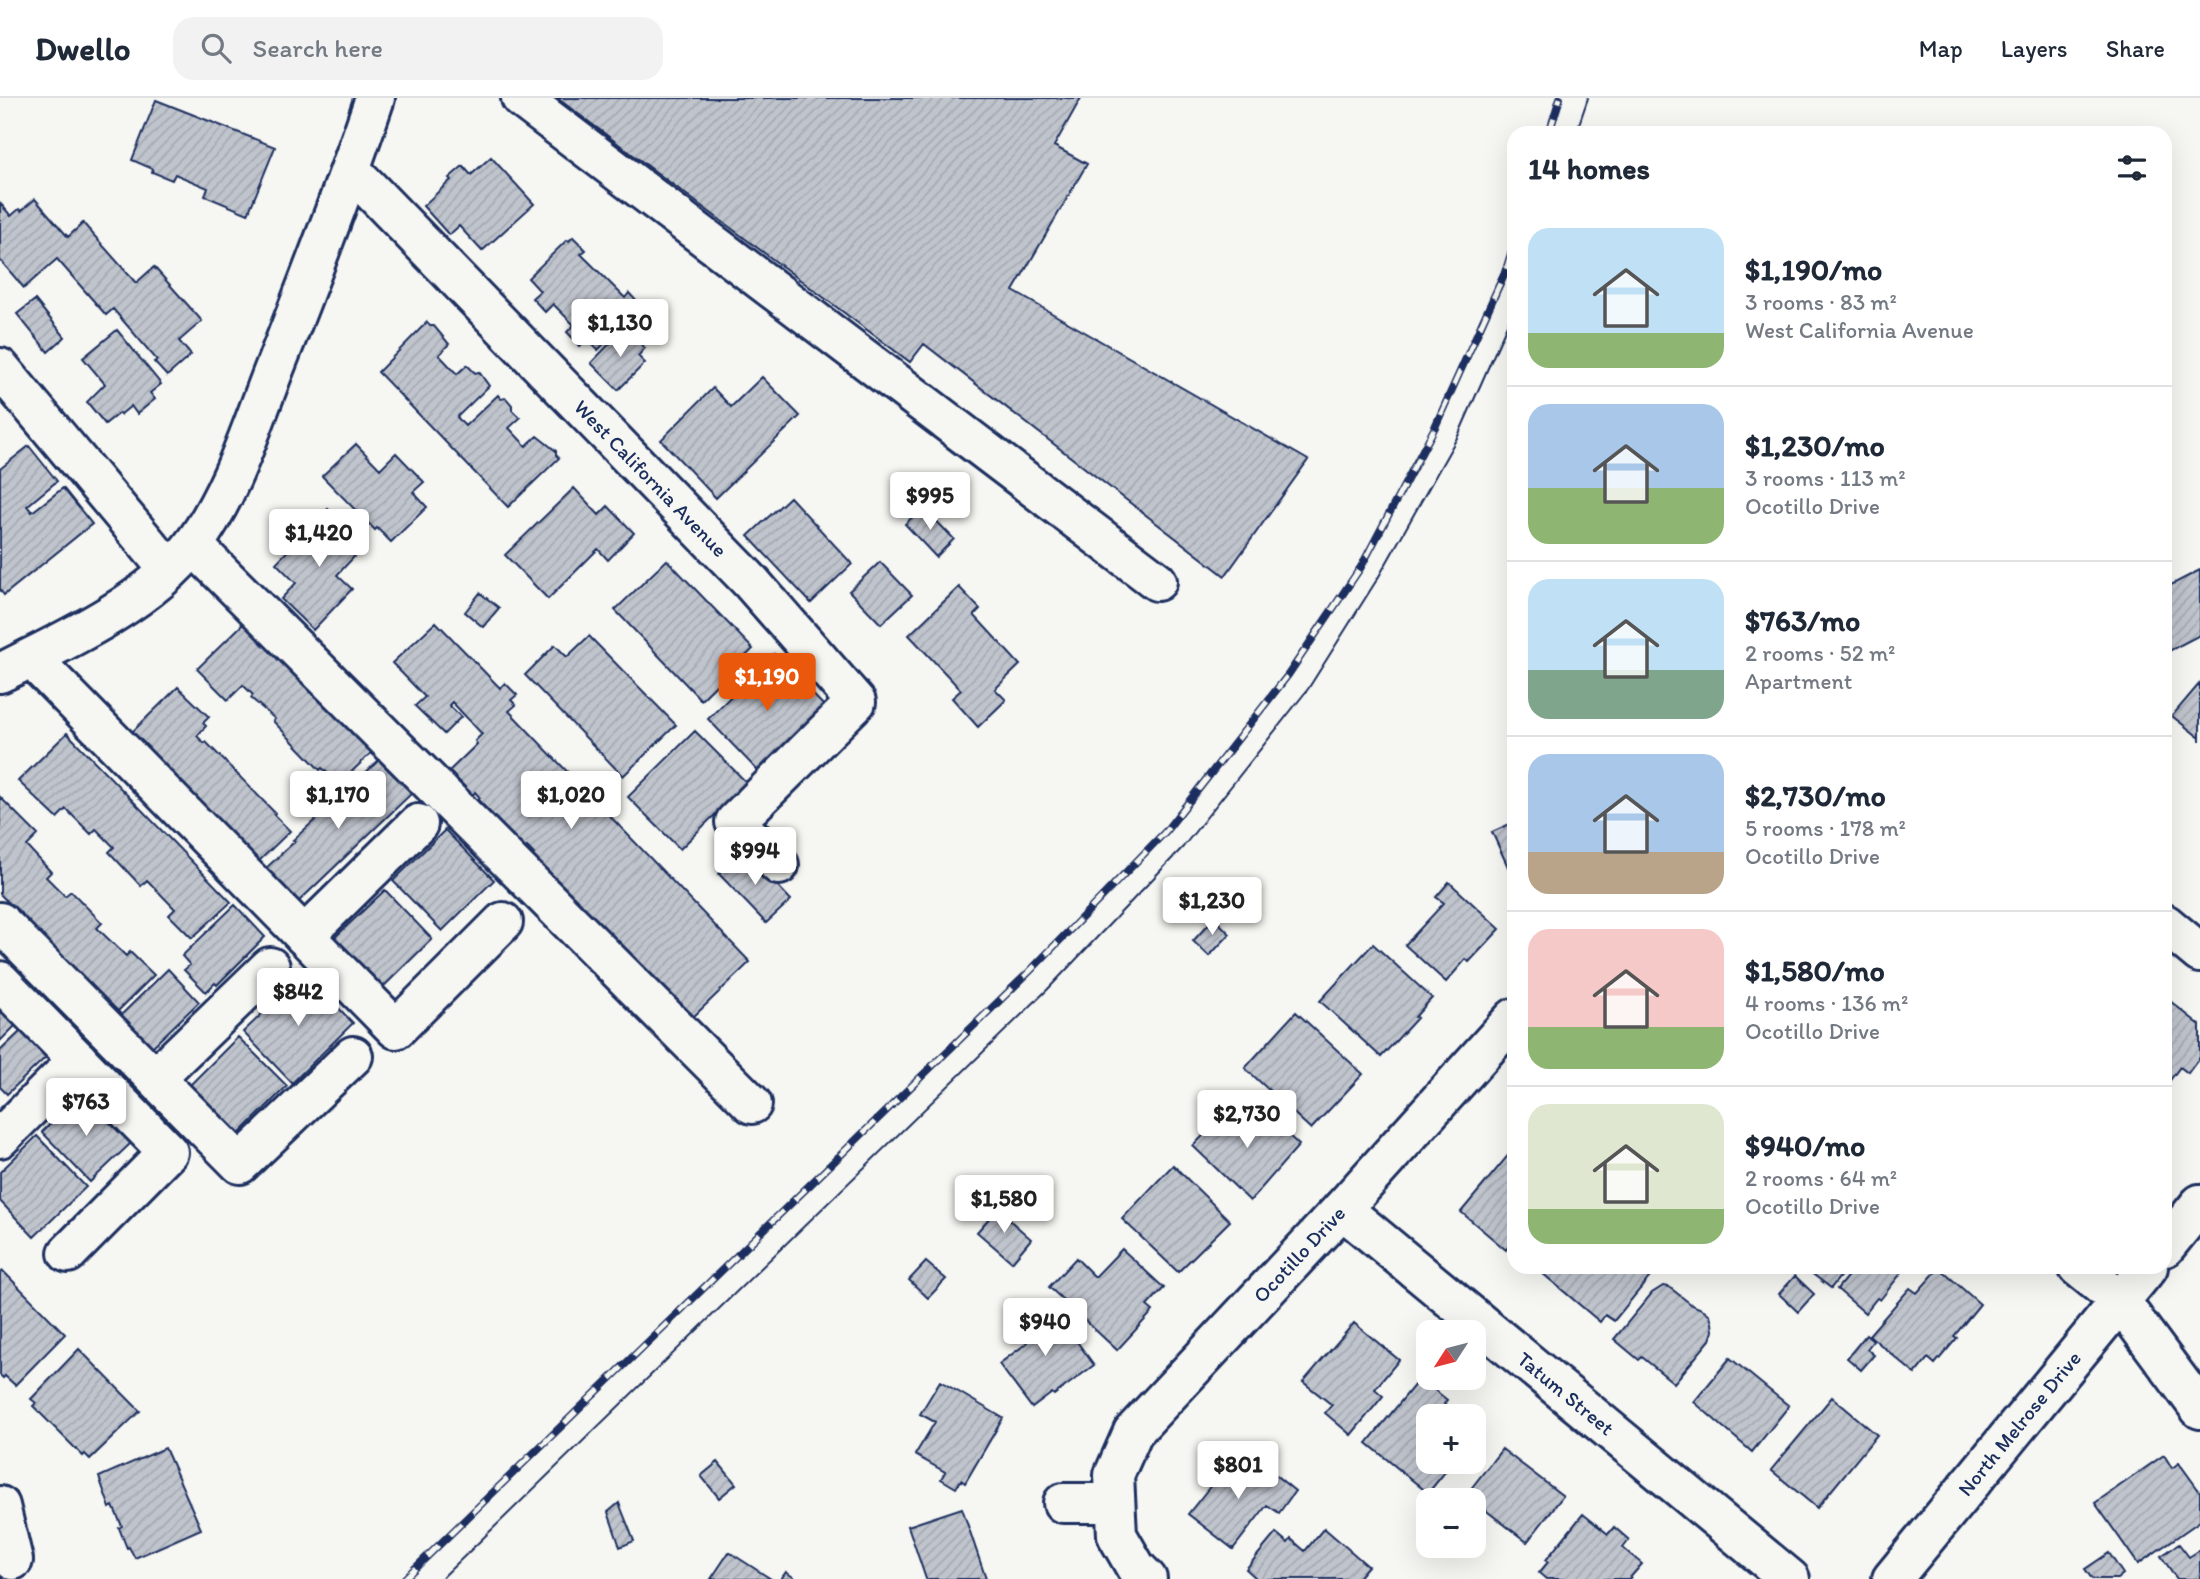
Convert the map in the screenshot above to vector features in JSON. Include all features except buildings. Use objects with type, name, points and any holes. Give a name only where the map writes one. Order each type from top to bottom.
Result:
[{"type":"street","points":[[375,98],[351,170],[227,489],[181,558],[131,603],[16,666],[304,936],[396,1029],[503,922]]},
{"type":"street","points":[[521,98],[1157,581]]},
{"type":"street","name":"West California Avenue","points":[[351,170],[751,582],[856,702],[735,822],[779,865]]},
{"type":"street","points":[[0,368],[181,558],[752,1104]]},
{"type":"street","points":[[304,936],[418,824]]},
{"type":"street","points":[[0,922],[240,1164],[353,1056]]},
{"type":"street","points":[[2172,930],[2200,953]]},
{"type":"street","points":[[156,1077],[270,967]]},
{"type":"street","points":[[0,981],[168,1152],[68,1253]]},
{"type":"street","name":"Ocotillo Drive","points":[[1147,1579],[1136,1568],[1117,1535],[1114,1475],[1133,1432],[1342,1209],[1507,1026]]},
{"type":"street","points":[[0,1138],[78,1060]]},
{"type":"street","points":[[2172,1238],[2200,1204]]},
{"type":"street","name":"Tatum Street","points":[[1342,1209],[1790,1579]]},
{"type":"street","points":[[2087,1274],[2120,1301],[2200,1409]]},
{"type":"street","name":"North Melrose Drive","points":[[1892,1579],[2142,1274]]},
{"type":"street","points":[[1063,1503],[1114,1503]]},
{"type":"street","points":[[0,1506],[13,1560]]},
{"type":"tram line","points":[[1578,126],[1588,98]]},
{"type":"tram line","points":[[441,1579],[1047,990],[1183,847],[1308,689],[1378,578],[1458,436],[1507,325]]},
{"type":"railway","points":[[1551,126],[1560,98]]},
{"type":"railway","points":[[404,1579],[1029,972],[1165,832],[1288,675],[1361,567],[1435,427],[1507,267]]}]
